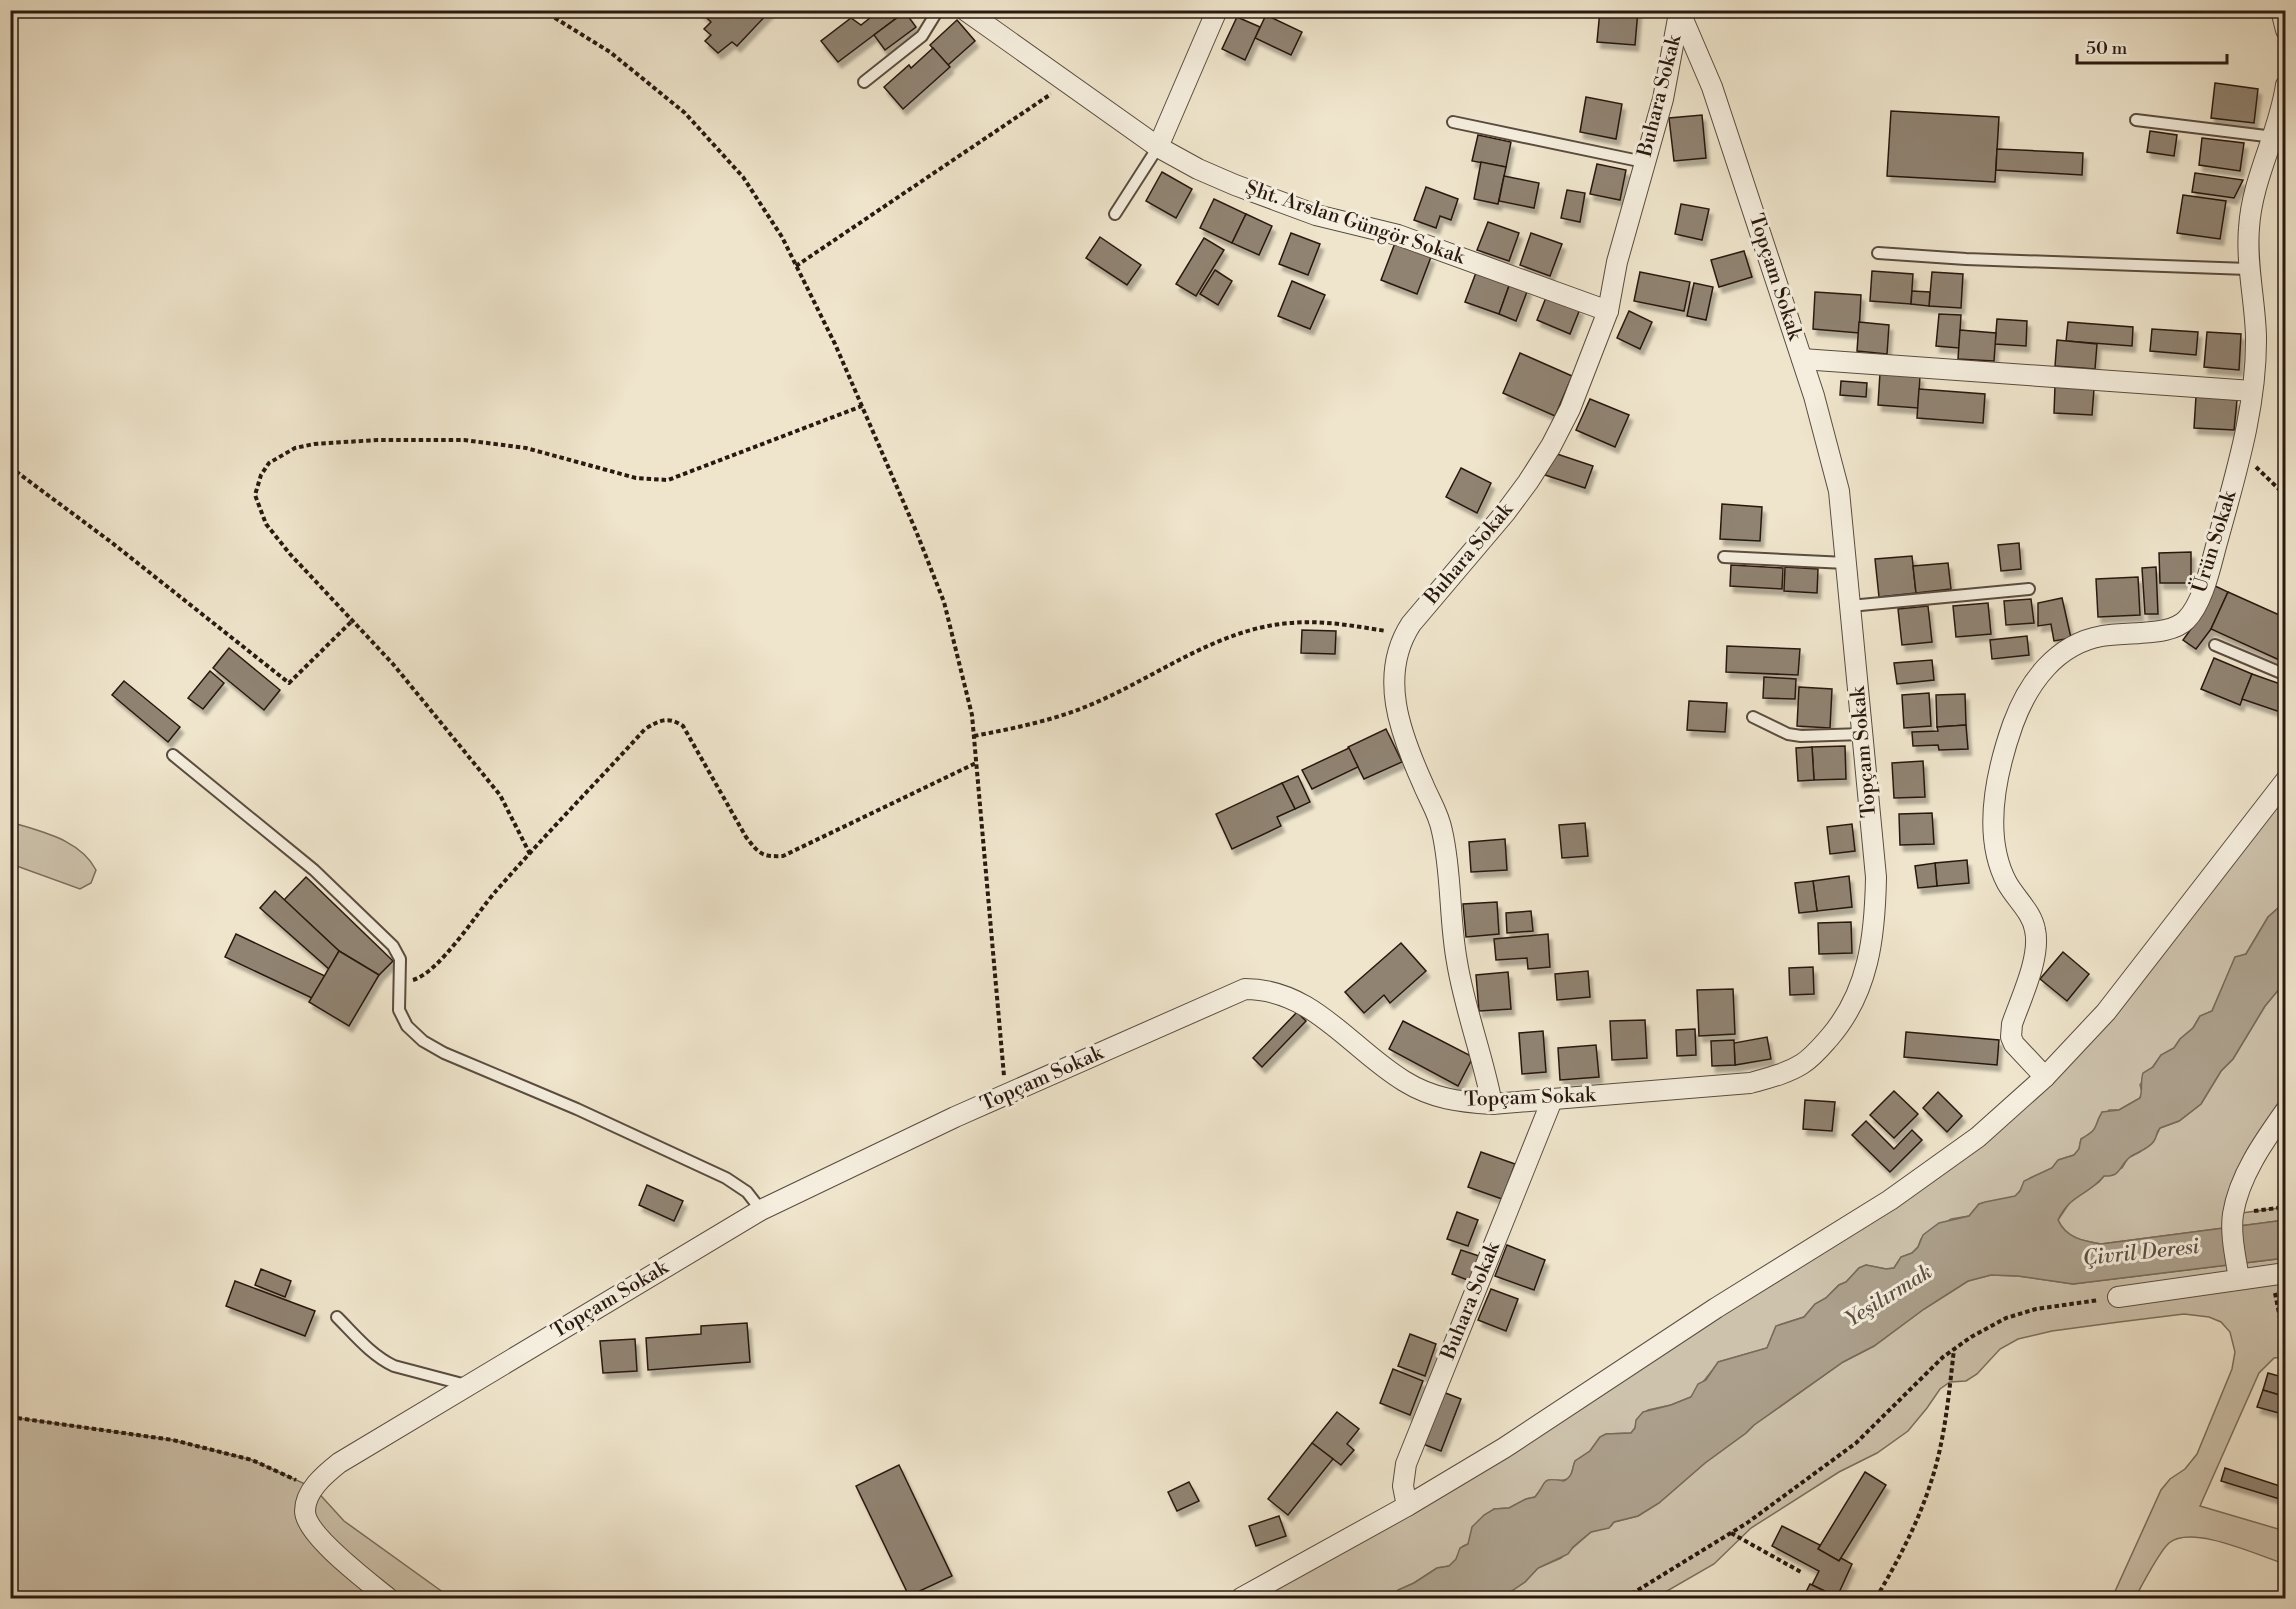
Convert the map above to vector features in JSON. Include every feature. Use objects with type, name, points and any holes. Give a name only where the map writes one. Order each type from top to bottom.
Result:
[{"type":"street","name":"Şht. Arslan Güngör Sokak","points":[[965,10],[1158,147],[1198,169],[1277,202],[1316,215],[1398,235],[1608,311]]},
{"type":"street","points":[[1158,147],[1217,10]]},
{"type":"street","points":[[2281,10],[2286,30]]},
{"type":"street","name":"Buhara Sokak","points":[[1492,1104],[1486,1072],[1469,1019],[1456,959],[1442,829],[1408,752],[1397,714],[1395,659],[1404,634],[1428,602],[1505,513],[1543,460],[1570,409],[1608,311],[1617,262],[1663,99],[1679,12]]},
{"type":"street","name":"Topçam Sokak","points":[[314,1488],[339,1463],[761,1210],[1006,1095],[1245,989],[1262,989],[1283,994],[1304,1004],[1404,1081],[1430,1094],[1452,1101],[1492,1104],[1750,1083],[1779,1075],[1803,1064],[1820,1049],[1839,1027],[1853,1005],[1871,949],[1875,918],[1876,877],[1839,491],[1814,396],[1712,87],[1679,12]]},
{"type":"street","name":"Ürün Sokak","points":[[2045,1077],[2014,1044],[2011,1037],[2012,1024],[2032,966],[2036,939],[2031,919],[2008,884],[1996,849],[1994,820],[1998,780],[2005,748],[2014,721],[2029,692],[2041,672],[2055,657],[2076,645],[2100,637],[2154,632],[2170,628],[2185,621],[2196,605],[2206,581],[2242,452],[2252,391],[2256,334],[2248,269],[2249,227],[2252,204],[2274,137],[2286,85]]},
{"type":"street","points":[[1802,358],[2252,391]]},
{"type":"street","points":[[1241,1599],[1407,1506],[1504,1448],[1716,1308],[1890,1200],[1978,1137],[2045,1077],[2106,1012],[2286,780]]},
{"type":"street","name":"Buhara Sokak","points":[[1407,1506],[1403,1486],[1406,1464],[1552,1100]]},
{"type":"street","points":[[2238,1271],[2233,1220],[2244,1179],[2264,1142],[2286,1110]]},
{"type":"street","points":[[2118,1297],[2238,1271],[2279,1274]]},
{"type":"street","points":[[314,1488],[305,1509],[310,1524],[339,1557],[388,1599]]},
{"type":"lane","points":[[864,82],[922,36],[938,10]]},
{"type":"lane","points":[[2136,120],[2274,137]]},
{"type":"lane","points":[[1453,122],[1644,162]]},
{"type":"lane","points":[[1115,214],[1158,147]]},
{"type":"lane","points":[[1878,253],[1966,259],[2248,269]]},
{"type":"lane","points":[[1724,556],[1846,563]]},
{"type":"lane","points":[[1850,606],[2029,589]]},
{"type":"lane","points":[[2215,645],[2286,675]]},
{"type":"lane","points":[[1753,717],[1788,734],[1801,736],[1863,734]]},
{"type":"lane","points":[[173,755],[314,870],[393,946],[400,958],[399,1010],[407,1026],[423,1041],[444,1053],[577,1109],[726,1178],[747,1192],[761,1210]]},
{"type":"lane","points":[[337,1317],[369,1350],[384,1361],[394,1366],[467,1385]]},
{"type":"path","points":[[542,10],[610,52],[685,113],[742,177],[782,237],[835,344],[916,531],[944,602],[972,716],[1006,1095]]},
{"type":"path","points":[[796,266],[1066,83]]},
{"type":"path","points":[[530,854],[500,795],[393,664],[290,554],[266,524],[255,495],[261,476],[269,463],[295,448],[314,444],[376,440],[464,440],[526,448],[636,478],[668,480],[862,406]]},
{"type":"path","points":[[2242,452],[2286,496]]},
{"type":"path","points":[[10,466],[111,542],[289,683],[352,621]]},
{"type":"path","points":[[974,736],[1030,725],[1080,709],[1218,641],[1251,631],[1290,623],[1349,625],[1404,634]]},
{"type":"path","points":[[399,982],[424,976],[495,891],[645,729],[660,720],[672,719],[683,726],[746,837],[758,852],[768,856],[783,856],[976,763]]},
{"type":"path","points":[[2233,1220],[2286,1207]]},
{"type":"path","points":[[2279,1274],[2281,1330],[2286,1348]]},
{"type":"path","points":[[1624,1599],[1731,1533],[1857,1443],[1913,1385],[1954,1349],[2006,1318],[2036,1309],[2118,1297]]},
{"type":"path","points":[[1876,1599],[1905,1548],[1932,1480],[1943,1429],[1954,1349]]},
{"type":"path","points":[[10,1417],[172,1440],[252,1460],[314,1488]]},
{"type":"path","points":[[1731,1533],[1801,1572]]},
{"type":"shaded area","points":[[2285,780],[2285,902],[2268,917],[2246,954],[2235,958],[2212,1011],[2200,1016],[2193,1028],[2180,1039],[2174,1048],[2161,1055],[2140,1085],[2142,1092],[2140,1098],[2119,1110],[2109,1110],[2092,1134],[2081,1139],[2079,1149],[2074,1155],[2059,1160],[2052,1168],[2030,1178],[2015,1197],[1979,1204],[1969,1216],[1951,1219],[1921,1239],[1918,1247],[1912,1253],[1901,1257],[1894,1268],[1886,1269],[1866,1265],[1859,1268],[1846,1282],[1815,1304],[1804,1317],[1776,1326],[1767,1348],[1719,1362],[1691,1397],[1671,1405],[1648,1410],[1637,1420],[1631,1433],[1606,1434],[1600,1437],[1590,1451],[1575,1461],[1569,1478],[1558,1480],[1540,1490],[1535,1497],[1509,1508],[1494,1509],[1468,1544],[1463,1546],[1457,1559],[1449,1566],[1437,1568],[1398,1590],[1393,1598],[1241,1598],[1890,1200],[2045,1077]]},
{"type":"shaded area","points":[[11,822],[59,838],[80,851],[96,870],[91,883],[80,889],[11,864]]},
{"type":"shaded area","points":[[2285,982],[2285,1110],[2234,1214],[2285,1207],[2285,1220],[2101,1244],[2070,1235],[2058,1220],[2072,1199],[2099,1182],[2104,1176],[2122,1168],[2128,1158],[2140,1152],[2156,1136],[2160,1128],[2179,1121],[2201,1104],[2221,1071],[2233,1059],[2265,1006]]},
{"type":"shaded area","points":[[2285,1258],[2285,1357],[2274,1358],[2259,1373],[2200,1506],[2285,1531],[2285,1564],[2226,1543],[2193,1537],[2180,1538],[2165,1547],[2135,1598],[2112,1598],[2161,1490],[2170,1479],[2185,1469],[2197,1454],[2232,1369],[2235,1352],[2230,1332],[2221,1322],[2209,1317],[2184,1314],[2052,1331],[2018,1339],[2000,1349],[1977,1374],[1966,1381],[1950,1382],[1940,1389],[1908,1431],[1877,1453],[1839,1472],[1751,1528],[1714,1564],[1655,1598],[1501,1598],[1525,1582],[1538,1568],[1561,1558],[1591,1532],[1611,1526],[1614,1522],[1638,1516],[1659,1503],[1754,1425],[1843,1362],[1874,1346],[1924,1309],[1968,1281],[1991,1275],[2018,1276],[2073,1284]]},
{"type":"shaded area","points":[[11,1417],[173,1440],[252,1460],[314,1488],[344,1521],[451,1598],[11,1598]]},
{"type":"water","points":[[2285,902],[2285,982],[2265,1006],[2233,1059],[2221,1071],[2201,1104],[2179,1121],[2160,1128],[2152,1144],[2126,1160],[2117,1173],[2104,1176],[2074,1200],[2058,1220],[2070,1235],[2101,1244],[2285,1220],[2285,1258],[2073,1284],[2018,1276],[1991,1275],[1968,1281],[1924,1309],[1874,1346],[1843,1362],[1754,1425],[1659,1503],[1638,1516],[1614,1522],[1609,1528],[1591,1532],[1568,1554],[1538,1568],[1525,1582],[1501,1598],[1393,1598],[1398,1590],[1437,1568],[1449,1566],[1456,1559],[1460,1548],[1468,1544],[1472,1527],[1484,1515],[1494,1509],[1509,1508],[1535,1497],[1548,1480],[1564,1481],[1571,1475],[1575,1461],[1590,1451],[1600,1437],[1606,1434],[1631,1433],[1635,1428],[1636,1420],[1643,1412],[1691,1397],[1698,1384],[1706,1380],[1718,1362],[1767,1348],[1776,1326],[1804,1317],[1815,1304],[1846,1282],[1859,1268],[1866,1265],[1886,1269],[1894,1268],[1901,1257],[1912,1253],[1918,1247],[1923,1235],[1939,1223],[1969,1216],[1979,1204],[2015,1196],[2024,1181],[2052,1168],[2058,1160],[2074,1155],[2079,1149],[2081,1139],[2094,1130],[2102,1112],[2119,1110],[2140,1098],[2143,1073],[2153,1067],[2161,1055],[2174,1048],[2180,1039],[2193,1028],[2200,1016],[2212,1011],[2235,957],[2246,954],[2268,917]]},
{"type":"building","points":[[699,10],[771,10],[737,46],[732,42],[718,53],[705,41],[711,35],[704,29],[711,22]]},
{"type":"building","points":[[880,10],[907,10],[838,62],[821,41],[851,18],[861,25]]},
{"type":"building","points":[[1600,10],[1638,10],[1635,45],[1597,42]]},
{"type":"building","points":[[905,12],[916,27],[885,50],[874,35]]},
{"type":"building","points":[[1266,15],[1302,32],[1291,55],[1255,38]]},
{"type":"building","points":[[1237,17],[1260,27],[1245,60],[1222,49]]},
{"type":"building","points":[[957,20],[975,41],[948,65],[930,45]]},
{"type":"building","points":[[933,48],[950,67],[903,109],[884,87],[909,65],[911,68]]},
{"type":"building","points":[[2215,83],[2258,89],[2254,123],[2211,118]]},
{"type":"building","points":[[1586,97],[1622,104],[1616,139],[1580,132]]},
{"type":"building","points":[[1891,111],[1999,117],[1995,182],[1887,176]]},
{"type":"building","points":[[1702,115],[1706,158],[1674,161],[1669,118]]},
{"type":"building","points":[[2150,131],[2177,135],[2174,156],[2147,152]]},
{"type":"building","points":[[1478,135],[1511,142],[1506,167],[1472,161]]},
{"type":"building","points":[[2202,138],[2244,143],[2240,171],[2199,165]]},
{"type":"building","points":[[1997,149],[2083,153],[2082,175],[1996,170]]},
{"type":"building","points":[[1481,162],[1506,167],[1498,204],[1474,199]]},
{"type":"building","points":[[1597,164],[1626,170],[1620,200],[1590,194]]},
{"type":"building","points":[[1162,172],[1192,189],[1176,218],[1146,201]]},
{"type":"building","points":[[2195,173],[2243,180],[2234,198],[2192,192]]},
{"type":"building","points":[[1504,176],[1539,183],[1534,208],[1499,201]]},
{"type":"building","points":[[1426,187],[1458,199],[1451,220],[1440,216],[1436,228],[1414,220]]},
{"type":"building","points":[[1567,190],[1585,193],[1580,222],[1561,218]]},
{"type":"building","points":[[2183,195],[2226,201],[2220,239],[2177,233]]},
{"type":"building","points":[[1214,199],[1246,214],[1232,243],[1200,228]]},
{"type":"building","points":[[1681,204],[1709,209],[1702,240],[1675,234]]},
{"type":"building","points":[[1246,214],[1272,226],[1259,255],[1232,243]]},
{"type":"building","points":[[1488,222],[1519,233],[1509,261],[1477,250]]},
{"type":"building","points":[[1291,233],[1320,244],[1308,275],[1279,264]]},
{"type":"building","points":[[1531,233],[1562,244],[1550,276],[1520,265]]},
{"type":"building","points":[[1100,237],[1141,265],[1127,285],[1086,258]]},
{"type":"building","points":[[1204,238],[1224,250],[1196,296],[1176,284]]},
{"type":"building","points":[[1395,243],[1431,257],[1417,294],[1381,280]]},
{"type":"building","points":[[1744,251],[1752,277],[1719,287],[1711,260]]},
{"type":"building","points":[[1215,270],[1232,281],[1218,305],[1200,294]]},
{"type":"building","points":[[1477,270],[1510,283],[1499,314],[1465,302]]},
{"type":"building","points":[[1872,271],[1913,274],[1911,304],[1870,301]]},
{"type":"building","points":[[1640,272],[1690,282],[1684,311],[1634,301]]},
{"type":"building","points":[[1932,272],[1963,274],[1961,308],[1929,306]]},
{"type":"building","points":[[1292,281],[1325,295],[1310,329],[1278,316]]},
{"type":"building","points":[[1510,283],[1528,289],[1516,321],[1499,314]]},
{"type":"building","points":[[1694,283],[1713,287],[1706,320],[1687,316]]},
{"type":"building","points":[[1912,291],[1930,292],[1929,306],[1911,304]]},
{"type":"building","points":[[1815,292],[1861,295],[1859,333],[1813,329]]},
{"type":"building","points":[[1547,295],[1580,309],[1570,334],[1537,320]]},
{"type":"building","points":[[1629,311],[1652,322],[1640,349],[1617,338]]},
{"type":"building","points":[[1939,314],[1961,315],[1959,348],[1936,346]]},
{"type":"building","points":[[1997,319],[2027,321],[2026,346],[1995,344]]},
{"type":"building","points":[[1859,322],[1889,325],[1887,354],[1857,351]]},
{"type":"building","points":[[2068,322],[2133,327],[2132,346],[2066,341]]},
{"type":"building","points":[[2152,329],[2198,332],[2196,355],[2150,351]]},
{"type":"building","points":[[1960,330],[1996,333],[1994,361],[1958,359]]},
{"type":"building","points":[[2207,332],[2241,334],[2239,370],[2204,367]]},
{"type":"building","points":[[2057,340],[2097,344],[2095,369],[2055,366]]},
{"type":"building","points":[[1520,353],[1572,376],[1555,416],[1503,393]]},
{"type":"building","points":[[1880,373],[1920,376],[1918,408],[1878,405]]},
{"type":"building","points":[[1841,381],[1867,383],[1866,397],[1840,395]]},
{"type":"building","points":[[2055,386],[2094,389],[2092,415],[2054,413]]},
{"type":"building","points":[[1919,389],[1985,394],[1983,423],[1917,418]]},
{"type":"building","points":[[2196,396],[2237,400],[2234,430],[2194,428]]},
{"type":"building","points":[[1590,399],[1629,415],[1615,447],[1576,430]]},
{"type":"building","points":[[1557,454],[1593,466],[1585,488],[1545,475]]},
{"type":"building","points":[[1461,468],[1491,483],[1477,513],[1446,497]]},
{"type":"building","points":[[1722,504],[1762,507],[1760,541],[1720,539]]},
{"type":"building","points":[[2019,543],[2021,569],[2001,571],[1998,545]]},
{"type":"building","points":[[2191,552],[2191,583],[2160,583],[2159,553]]},
{"type":"building","points":[[1912,556],[1916,593],[1879,597],[1875,559]]},
{"type":"building","points":[[1948,563],[1951,589],[1916,593],[1913,566]]},
{"type":"building","points":[[1731,565],[1783,568],[1782,589],[1730,586]]},
{"type":"building","points":[[1785,567],[1818,569],[1817,593],[1784,591]]},
{"type":"building","points":[[2156,567],[2158,614],[2145,614],[2142,568]]},
{"type":"building","points":[[2138,577],[2140,615],[2098,617],[2096,579]]},
{"type":"building","points":[[2213,585],[2228,592],[2211,629],[2196,649],[2183,640],[2196,622]]},
{"type":"building","points":[[2228,592],[2286,618],[2286,663],[2211,629]]},
{"type":"building","points":[[2062,598],[2071,638],[2054,641],[2051,624],[2038,626],[2038,603]]},
{"type":"building","points":[[2031,599],[2034,623],[2006,625],[2004,601]]},
{"type":"building","points":[[1988,603],[1991,634],[1956,637],[1953,606]]},
{"type":"building","points":[[1928,606],[1932,642],[1902,645],[1898,609]]},
{"type":"building","points":[[1302,630],[1336,631],[1335,654],[1301,653]]},
{"type":"building","points":[[2027,636],[2029,655],[1992,659],[1990,640]]},
{"type":"building","points":[[1727,646],[1800,649],[1798,675],[1726,672]]},
{"type":"building","points":[[229,648],[280,690],[264,710],[213,668]]},
{"type":"building","points":[[2214,658],[2252,674],[2240,705],[2201,689]]},
{"type":"building","points":[[1932,660],[1934,680],[1897,684],[1894,663]]},
{"type":"building","points":[[210,671],[224,683],[203,709],[188,698]]},
{"type":"building","points":[[2252,674],[2286,686],[2286,714],[2242,699]]},
{"type":"building","points":[[1764,677],[1796,679],[1795,699],[1763,698]]},
{"type":"building","points":[[124,681],[180,727],[168,742],[112,695]]},
{"type":"building","points":[[1799,687],[1832,689],[1830,728],[1797,726]]},
{"type":"building","points":[[1929,693],[1931,726],[1904,728],[1902,695]]},
{"type":"building","points":[[1965,694],[1966,725],[1937,727],[1936,695]]},
{"type":"building","points":[[1689,701],[1727,703],[1725,732],[1687,730]]},
{"type":"building","points":[[1966,725],[1968,749],[1939,750],[1938,745],[1913,746],[1912,732],[1938,731],[1937,727]]},
{"type":"building","points":[[1386,729],[1402,762],[1364,779],[1348,747]]},
{"type":"building","points":[[1845,746],[1846,779],[1814,780],[1812,747]]},
{"type":"building","points":[[1812,747],[1814,780],[1798,781],[1796,748]]},
{"type":"building","points":[[1349,748],[1358,767],[1312,789],[1302,770]]},
{"type":"building","points":[[1923,761],[1925,797],[1894,798],[1892,763]]},
{"type":"building","points":[[1298,776],[1310,802],[1295,809],[1282,783]]},
{"type":"building","points":[[1282,783],[1295,809],[1277,817],[1281,826],[1232,849],[1216,814]]},
{"type":"building","points":[[1932,813],[1934,844],[1900,845],[1899,814]]},
{"type":"building","points":[[1585,823],[1588,856],[1562,858],[1559,825]]},
{"type":"building","points":[[1852,824],[1855,851],[1830,854],[1827,827]]},
{"type":"building","points":[[1505,839],[1507,870],[1471,872],[1469,842]]},
{"type":"building","points":[[1967,860],[1969,883],[1937,886],[1935,863]]},
{"type":"building","points":[[1935,863],[1937,886],[1918,888],[1915,866]]},
{"type":"building","points":[[1849,876],[1852,907],[1817,911],[1813,881]]},
{"type":"building","points":[[306,877],[393,961],[379,975],[339,951],[284,900]]},
{"type":"building","points":[[1813,881],[1817,911],[1799,913],[1795,883]]},
{"type":"building","points":[[275,891],[339,951],[329,969],[260,908]]},
{"type":"building","points":[[1497,902],[1499,934],[1466,937],[1463,904]]},
{"type":"building","points":[[1531,911],[1533,931],[1507,933],[1506,913]]},
{"type":"building","points":[[1851,922],[1852,953],[1819,954],[1818,923]]},
{"type":"building","points":[[236,934],[325,976],[312,998],[225,957]]},
{"type":"building","points":[[1548,934],[1550,967],[1528,969],[1527,958],[1496,960],[1494,939]]},
{"type":"building","points":[[1401,943],[1426,971],[1390,1003],[1384,995],[1364,1013],[1345,992]]},
{"type":"building","points":[[339,951],[379,975],[349,1026],[309,1002]]},
{"type":"building","points":[[2063,952],[2089,974],[2067,1001],[2040,979]]},
{"type":"building","points":[[1813,967],[1814,994],[1790,995],[1789,968]]},
{"type":"building","points":[[1588,971],[1590,997],[1557,1000],[1555,974]]},
{"type":"building","points":[[1508,972],[1511,1009],[1479,1011],[1476,975]]},
{"type":"building","points":[[1733,989],[1735,1034],[1699,1036],[1697,990]]},
{"type":"building","points":[[1297,1012],[1306,1021],[1262,1067],[1253,1058]]},
{"type":"building","points":[[1645,1020],[1647,1058],[1612,1060],[1610,1021]]},
{"type":"building","points":[[1403,1021],[1473,1057],[1458,1086],[1389,1049]]},
{"type":"building","points":[[1695,1029],[1696,1055],[1677,1056],[1676,1030]]},
{"type":"building","points":[[1543,1031],[1546,1072],[1522,1074],[1519,1033]]},
{"type":"building","points":[[1906,1032],[1999,1040],[1997,1065],[1904,1057]]},
{"type":"building","points":[[1767,1037],[1771,1059],[1735,1065],[1734,1043]]},
{"type":"building","points":[[1734,1040],[1735,1065],[1712,1066],[1711,1041]]},
{"type":"building","points":[[1596,1045],[1599,1077],[1560,1080],[1558,1048]]},
{"type":"building","points":[[1894,1091],[1918,1114],[1894,1138],[1870,1115]]},
{"type":"building","points":[[1938,1092],[1962,1116],[1947,1132],[1923,1108]]},
{"type":"building","points":[[1805,1100],[1835,1102],[1832,1131],[1803,1129]]},
{"type":"building","points":[[1866,1121],[1894,1149],[1912,1130],[1922,1140],[1890,1172],[1852,1135]]},
{"type":"building","points":[[1481,1152],[1515,1164],[1502,1199],[1468,1187]]},
{"type":"building","points":[[647,1185],[683,1201],[674,1221],[639,1205]]},
{"type":"building","points":[[1457,1212],[1478,1220],[1468,1246],[1447,1239]]},
{"type":"building","points":[[1507,1245],[1545,1260],[1534,1290],[1495,1276]]},
{"type":"building","points":[[1461,1250],[1479,1256],[1470,1281],[1452,1274]]},
{"type":"building","points":[[261,1269],[291,1281],[285,1297],[255,1285]]},
{"type":"building","points":[[235,1281],[315,1311],[305,1336],[226,1306]]},
{"type":"building","points":[[1491,1289],[1518,1299],[1506,1331],[1478,1320]]},
{"type":"building","points":[[747,1323],[750,1362],[648,1370],[646,1338],[701,1334],[701,1326]]},
{"type":"building","points":[[1410,1334],[1436,1344],[1425,1376],[1398,1366]]},
{"type":"building","points":[[635,1339],[637,1371],[603,1373],[600,1341]]},
{"type":"building","points":[[1393,1369],[1423,1381],[1410,1415],[1380,1403]]},
{"type":"building","points":[[2268,1373],[2286,1378],[2286,1397],[2263,1390]]},
{"type":"building","points":[[2263,1390],[2286,1397],[2286,1415],[2257,1407]]},
{"type":"building","points":[[1443,1392],[1461,1399],[1441,1451],[1423,1444]]},
{"type":"building","points":[[1337,1412],[1359,1429],[1347,1444],[1354,1450],[1341,1465],[1312,1443]]},
{"type":"building","points":[[1312,1443],[1333,1459],[1288,1515],[1268,1499]]},
{"type":"building","points":[[899,1465],[952,1576],[909,1596],[856,1486]]},
{"type":"building","points":[[2225,1468],[2286,1488],[2286,1501],[2221,1481]]},
{"type":"building","points":[[1865,1472],[1886,1485],[1839,1561],[1818,1549]]},
{"type":"building","points":[[1189,1482],[1199,1501],[1177,1511],[1168,1492]]},
{"type":"building","points":[[1279,1516],[1286,1536],[1256,1546],[1249,1526]]},
{"type":"building","points":[[1782,1526],[1820,1545],[1818,1549],[1839,1561],[1841,1558],[1852,1564],[1837,1597],[1812,1585],[1819,1571],[1772,1546]]},
{"type":"building","points":[[1810,1584],[1837,1597],[1803,1598]]},
{"type":"water label","name":"Çivril Deresi","points":[[2141,1253]]},
{"type":"water label","name":"Yeşilırmak","points":[[1889,1296]]}]
